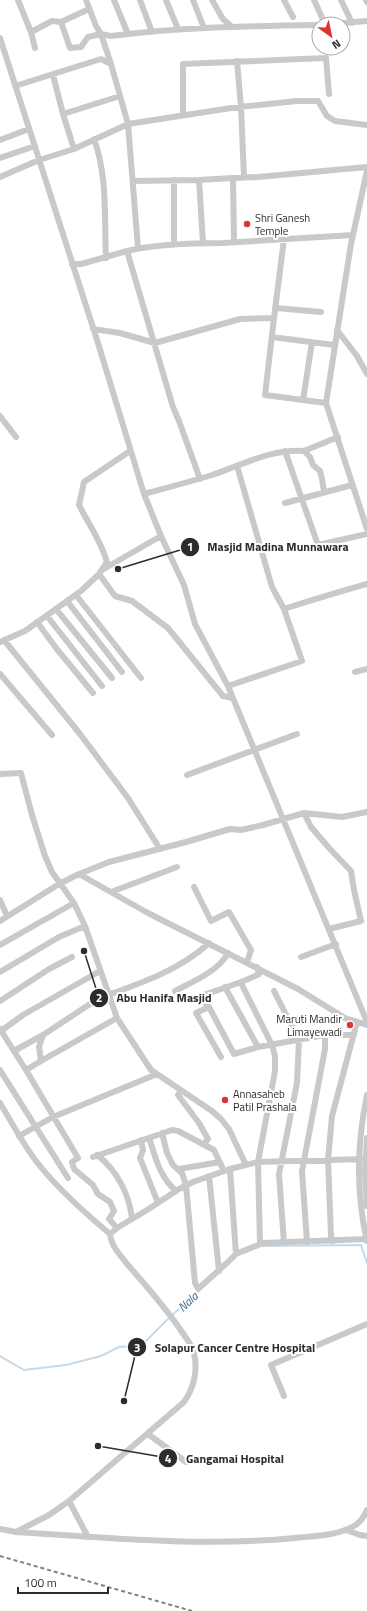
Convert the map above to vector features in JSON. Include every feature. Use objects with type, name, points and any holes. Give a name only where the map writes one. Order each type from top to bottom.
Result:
[{"type":"street","points":[[18,0],[31,32],[35,48]]},
{"type":"street","points":[[86,0],[96,26],[101,34],[128,124],[138,248]]},
{"type":"street","points":[[114,0],[128,34]]},
{"type":"street","points":[[140,0],[152,32]]},
{"type":"street","points":[[166,0],[178,29]]},
{"type":"street","points":[[193,0],[204,28]]},
{"type":"street","points":[[212,0],[223,19],[231,26]]},
{"type":"street","points":[[284,0],[293,17]]},
{"type":"street","points":[[314,0],[321,16]]},
{"type":"street","points":[[342,0],[352,23],[367,21]]},
{"type":"street","points":[[31,32],[52,21],[61,22],[89,9]]},
{"type":"street","points":[[61,22],[70,48],[81,47],[88,37],[101,34],[110,36],[178,29],[231,26],[311,25]]},
{"type":"street","points":[[0,38],[144,494],[184,586],[195,624],[228,686],[282,820],[336,944],[367,1024]]},
{"type":"street","points":[[183,115],[183,64],[326,58],[329,94]]},
{"type":"street","points":[[15,86],[100,59],[111,64]]},
{"type":"street","points":[[237,61],[241,107],[244,177]]},
{"type":"street","points":[[53,75],[74,149]]},
{"type":"street","points":[[63,114],[120,96]]},
{"type":"street","points":[[0,177],[39,160],[74,149],[128,124],[183,115],[297,101],[318,101],[327,116],[335,121],[367,125]]},
{"type":"street","points":[[0,140],[29,129]]},
{"type":"street","points":[[94,139],[103,172],[106,258]]},
{"type":"street","points":[[0,158],[35,146]]},
{"type":"street","points":[[133,181],[233,178],[367,167]]},
{"type":"street","points":[[367,171],[353,235],[334,345],[326,403],[367,529]]},
{"type":"street","points":[[233,178],[234,242]]},
{"type":"street","points":[[174,180],[174,245]]},
{"type":"street","points":[[199,180],[203,243]]},
{"type":"street","points":[[72,264],[81,264],[106,258],[138,248],[353,235]]},
{"type":"street","points":[[284,239],[265,395],[326,403]]},
{"type":"street","points":[[127,251],[173,407],[180,421],[200,479]]},
{"type":"street","points":[[276,308],[321,312]]},
{"type":"street","points":[[93,329],[126,334],[155,343],[240,319],[274,318]]},
{"type":"street","points":[[337,330],[357,356],[367,374]]},
{"type":"street","points":[[272,337],[334,345]]},
{"type":"street","points":[[303,400],[312,342]]},
{"type":"street","points":[[0,416],[16,437]]},
{"type":"street","points":[[144,494],[200,479],[273,454],[292,450],[304,451],[338,437]]},
{"type":"street","points":[[130,451],[84,482],[79,506],[104,551],[107,562],[100,572],[76,595],[25,631],[2,641],[85,739],[128,798],[160,849]]},
{"type":"street","points":[[285,451],[318,546],[367,534]]},
{"type":"street","points":[[304,451],[310,457],[314,466],[320,471],[324,492]]},
{"type":"street","points":[[228,686],[302,661],[284,609],[272,587],[237,466]]},
{"type":"street","points":[[285,503],[352,485]]},
{"type":"street","points":[[100,572],[161,536]]},
{"type":"street","points":[[100,572],[116,596],[132,601],[168,628],[223,696],[232,698]]},
{"type":"street","points":[[284,609],[367,584]]},
{"type":"street","points":[[76,595],[141,678]]},
{"type":"street","points":[[66,602],[122,672]]},
{"type":"street","points":[[56,609],[112,678]]},
{"type":"street","points":[[47,616],[102,686]]},
{"type":"street","points":[[37,622],[93,693]]},
{"type":"street","points":[[355,672],[367,669]]},
{"type":"street","points":[[0,674],[52,735]]},
{"type":"street","points":[[187,775],[297,734]]},
{"type":"street","points":[[0,774],[21,773],[45,856],[59,884],[74,903],[85,926],[117,1018],[151,1070],[221,1119],[229,1129],[246,1165]]},
{"type":"street","points":[[0,921],[59,884],[109,862],[230,829],[241,830],[304,813],[342,817],[367,812]]},
{"type":"street","points":[[304,813],[311,826],[351,871],[361,921],[329,929]]},
{"type":"street","points":[[111,892],[177,868]]},
{"type":"street","points":[[79,874],[146,912],[298,989],[345,1018],[367,1024]]},
{"type":"street","points":[[194,887],[211,921],[229,912],[251,950],[247,962]]},
{"type":"street","points":[[0,900],[7,916]]},
{"type":"street","points":[[0,945],[74,903]]},
{"type":"street","points":[[0,972],[59,937],[85,926]]},
{"type":"street","points":[[14,1051],[90,1004],[154,978],[196,955],[209,943]]},
{"type":"street","points":[[301,957],[336,944]]},
{"type":"street","points":[[175,991],[205,975],[225,959],[228,953]]},
{"type":"street","points":[[0,1001],[49,969],[72,957]]},
{"type":"street","points":[[257,967],[259,974],[240,983],[200,996],[209,1007],[234,1054],[258,1047],[325,1035],[354,1035]]},
{"type":"street","points":[[100,971],[23,1015],[0,1030],[26,1070],[78,1158],[72,1162],[74,1169],[93,1185],[98,1194],[110,1202],[114,1211],[109,1219],[117,1228]]},
{"type":"street","points":[[240,983],[272,1045],[275,1056],[275,1071],[258,1162],[260,1244]]},
{"type":"street","points":[[225,987],[258,1047]]},
{"type":"street","points":[[274,991],[299,1040],[296,1083],[279,1174],[284,1243]]},
{"type":"street","points":[[209,1007],[196,1013],[220,1057]]},
{"type":"street","points":[[26,1070],[117,1018]]},
{"type":"street","points":[[333,1241],[331,1236],[328,1160],[332,1116],[357,1022]]},
{"type":"street","points":[[41,1062],[39,1047],[43,1034]]},
{"type":"street","points":[[307,1242],[302,1171],[325,1049],[325,1035]]},
{"type":"street","points":[[0,1070],[68,1178]]},
{"type":"street","points":[[19,1136],[53,1117],[157,1074]]},
{"type":"street","points":[[181,1090],[178,1095],[200,1123],[208,1139],[204,1144]]},
{"type":"street","points":[[162,1133],[167,1153],[173,1165],[182,1173],[186,1185],[195,1283],[198,1289],[236,1254],[263,1243],[367,1240],[360,1193],[362,1126],[367,1095]]},
{"type":"street","points":[[0,1104],[19,1136],[39,1165],[53,1181],[110,1234],[110,1241],[168,1312],[190,1344],[194,1352],[195,1363],[193,1386],[184,1402],[70,1501],[49,1515],[16,1532]]},
{"type":"street","points":[[132,1218],[131,1204],[124,1189],[106,1162],[95,1156],[172,1130],[178,1131],[214,1150],[224,1171]]},
{"type":"street","points":[[149,1138],[161,1173],[166,1182],[176,1191]]},
{"type":"street","points":[[367,1138],[362,1159],[367,1206]]},
{"type":"street","points":[[140,1140],[143,1150],[140,1158],[158,1203]]},
{"type":"street","points":[[110,1234],[132,1218],[186,1185],[230,1169],[258,1162],[304,1162],[362,1159]]},
{"type":"street","points":[[179,1169],[220,1162]]},
{"type":"street","points":[[230,1169],[236,1254]]},
{"type":"street","points":[[209,1176],[218,1271]]},
{"type":"street","points":[[284,1396],[271,1364],[367,1324]]},
{"type":"street","points":[[148,1434],[186,1462]]},
{"type":"street","points":[[70,1501],[88,1537]]},
{"type":"street","points":[[0,1529],[16,1532],[88,1537],[202,1543],[283,1539],[313,1536],[346,1530],[361,1521],[367,1510]]},
{"type":"street","points":[[346,1530],[367,1536]]},
{"type":"waterway","name":"Nala","points":[[262,1246],[361,1245],[367,1263]]},
{"type":"waterway","name":"Nala","points":[[0,1356],[24,1370],[66,1365],[101,1356],[119,1347],[142,1345],[199,1291]]},
{"type":"railway","points":[[0,1556],[192,1611]]},
{"type":"place","name":"Shri Ganesh Temple","points":[[247,224]]},
{"type":"place","name":"Masjid Madina Munnawara","points":[[118,569]]},
{"type":"place","name":"Abu Hanifa Masjid","points":[[84,951]]},
{"type":"place","name":"Maruti Mandir Limayewadi","points":[[350,1025]]},
{"type":"place","name":"Annasaheb Patil Prashala","points":[[225,1100]]},
{"type":"place","name":"Solapur Cancer Centre Hospital","points":[[124,1401]]},
{"type":"place","name":"Gangamai Hospital","points":[[98,1446]]}]
